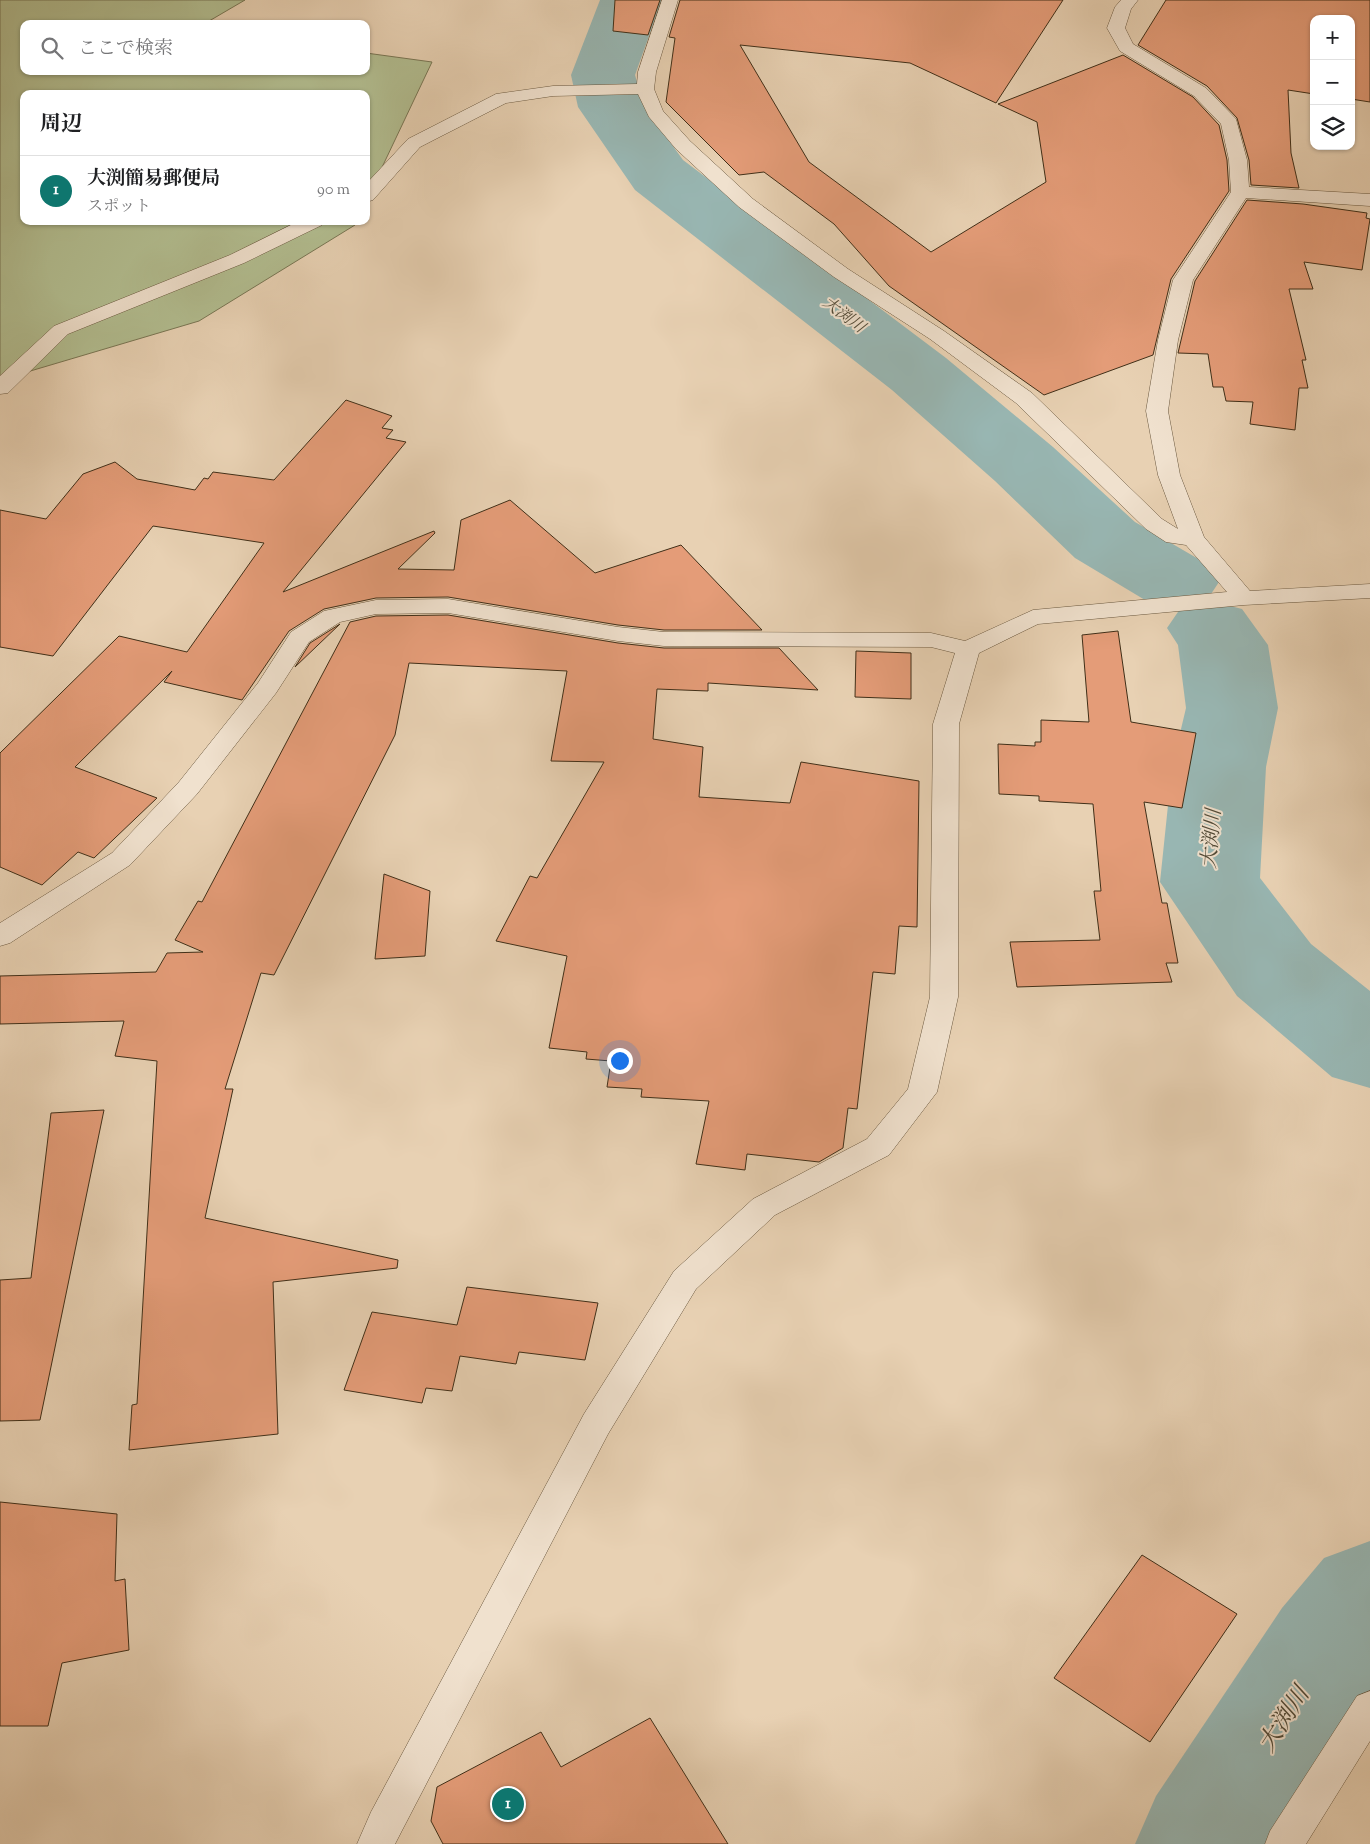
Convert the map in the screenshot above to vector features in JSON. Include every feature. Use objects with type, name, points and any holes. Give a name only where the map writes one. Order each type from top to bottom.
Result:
[{"type":"street","points":[[638,89],[647,72],[670,0]]},
{"type":"street","points":[[1130,0],[1123,7],[1116,28],[1126,48],[1200,92],[1230,124],[1238,160],[1240,192],[1182,280],[1168,340],[1157,411],[1169,475],[1193,539],[1244,598]]},
{"type":"street","points":[[370,192],[414,142],[502,98],[553,92],[638,89]]},
{"type":"street","points":[[638,89],[655,113],[683,145],[746,203],[841,273],[937,335],[1024,398],[1154,524],[1174,536],[1193,539]]},
{"type":"street","points":[[1240,192],[1370,200]]},
{"type":"street","points":[[0,388],[61,330],[237,259],[307,225]]},
{"type":"street","points":[[0,936],[121,859],[188,788],[267,688],[300,637],[332,616],[376,607],[448,606],[618,634],[664,639],[932,640],[968,649],[1034,617],[1244,598],[1370,591]]},
{"type":"street","points":[[376,1844],[384,1825],[596,1424],[684,1280],[764,1207],[878,1147],[922,1092],[944,997],[946,724],[968,649]]},
{"type":"street","points":[[1284,1844],[1370,1708]]},
{"type":"green space","points":[[0,0],[245,0],[211,20],[20,20],[20,75],[370,75],[370,54],[432,62],[370,193],[370,90],[20,90],[20,225],[355,225],[199,321],[0,380]]},
{"type":"building","points":[[615,0],[660,0],[648,35],[613,31]]},
{"type":"building","points":[[680,0],[1063,0],[996,103],[910,63],[740,45],[809,162],[931,252],[1046,182],[1037,122],[998,104],[1123,55],[1193,97],[1219,125],[1227,160],[1229,191],[1171,279],[1153,355],[1044,395],[889,286],[834,224],[764,172],[739,175],[666,102],[675,38],[669,37]]},
{"type":"building","points":[[1166,0],[1370,0],[1370,102],[1355,100],[1355,15],[1310,15],[1310,93],[1288,90],[1291,153],[1299,188],[1251,185],[1249,160],[1237,118],[1207,86],[1138,45]]},
{"type":"building","points":[[1247,200],[1303,204],[1367,213],[1366,218],[1370,219],[1362,270],[1304,262],[1313,289],[1289,289],[1306,360],[1302,360],[1308,388],[1299,388],[1295,430],[1250,424],[1253,402],[1226,401],[1223,387],[1213,387],[1208,354],[1178,353],[1195,281]]},
{"type":"building","points":[[346,400],[392,416],[382,428],[393,430],[386,438],[406,442],[283,592],[434,531],[435,533],[398,569],[454,570],[461,520],[510,500],[595,573],[681,545],[762,630],[664,630],[618,625],[448,597],[376,598],[324,609],[289,631],[242,700],[164,682],[172,671],[75,767],[157,798],[94,858],[78,852],[42,885],[0,867],[0,753],[119,636],[187,652],[264,543],[153,526],[53,656],[0,647],[0,510],[46,519],[83,474],[115,462],[137,479],[195,490],[204,478],[208,479],[213,472],[274,480]]},
{"type":"building","points":[[448,615],[618,643],[664,648],[779,648],[818,690],[708,683],[708,691],[657,689],[653,739],[703,747],[699,797],[790,803],[801,762],[919,781],[917,927],[899,926],[895,974],[873,972],[857,1109],[848,1108],[843,1148],[819,1162],[747,1154],[745,1170],[696,1164],[709,1101],[641,1097],[642,1089],[607,1087],[611,1061],[586,1059],[587,1052],[549,1048],[567,956],[496,941],[530,876],[537,878],[604,762],[551,761],[567,671],[409,663],[395,735],[274,975],[261,973],[225,1089],[233,1089],[205,1218],[398,1260],[397,1268],[273,1282],[278,1434],[129,1450],[132,1405],[137,1404],[157,1061],[115,1056],[124,1021],[0,1024],[0,976],[156,972],[167,953],[203,952],[175,940],[198,901],[202,902],[350,622],[376,616]]},
{"type":"building","points":[[340,624],[295,667],[310,643]]},
{"type":"building","points":[[1118,631],[1131,722],[1196,733],[1182,808],[1144,802],[1162,903],[1167,903],[1178,963],[1166,963],[1172,982],[1017,987],[1010,942],[1100,940],[1094,891],[1101,891],[1093,804],[1039,801],[1039,796],[999,794],[998,744],[1035,746],[1035,742],[1041,742],[1041,720],[1089,722],[1082,635]]},
{"type":"building","points":[[856,651],[911,653],[911,699],[855,697]]},
{"type":"building","points":[[384,874],[430,891],[425,956],[375,959]]},
{"type":"building","points":[[104,1110],[40,1420],[0,1421],[0,1280],[31,1278],[51,1113]]},
{"type":"building","points":[[467,1287],[598,1303],[585,1360],[519,1352],[516,1364],[460,1356],[452,1391],[426,1388],[422,1403],[344,1390],[372,1312],[457,1325]]},
{"type":"building","points":[[0,1502],[117,1514],[115,1581],[125,1579],[129,1650],[62,1663],[48,1726],[0,1726]]},
{"type":"building","points":[[1142,1555],[1237,1614],[1150,1742],[1054,1678]]},
{"type":"building","points":[[650,1718],[728,1844],[443,1844],[431,1821],[437,1787],[541,1732],[561,1767]]},
{"type":"waterway","name":"大渕川","points":[[631,0],[603,75],[611,107],[659,175],[919,374],[1024,464],[1105,540],[1176,582]]},
{"type":"waterway","name":"大渕川","points":[[1211,628],[1223,645],[1232,708],[1219,767],[1210,882],[1274,970],[1370,1049]]},
{"type":"waterway","name":"大渕川","points":[[1206,1844],[1329,1651],[1370,1599]]},
{"type":"place","name":"大渕簡易郵便局","points":[[508,1804]]}]
